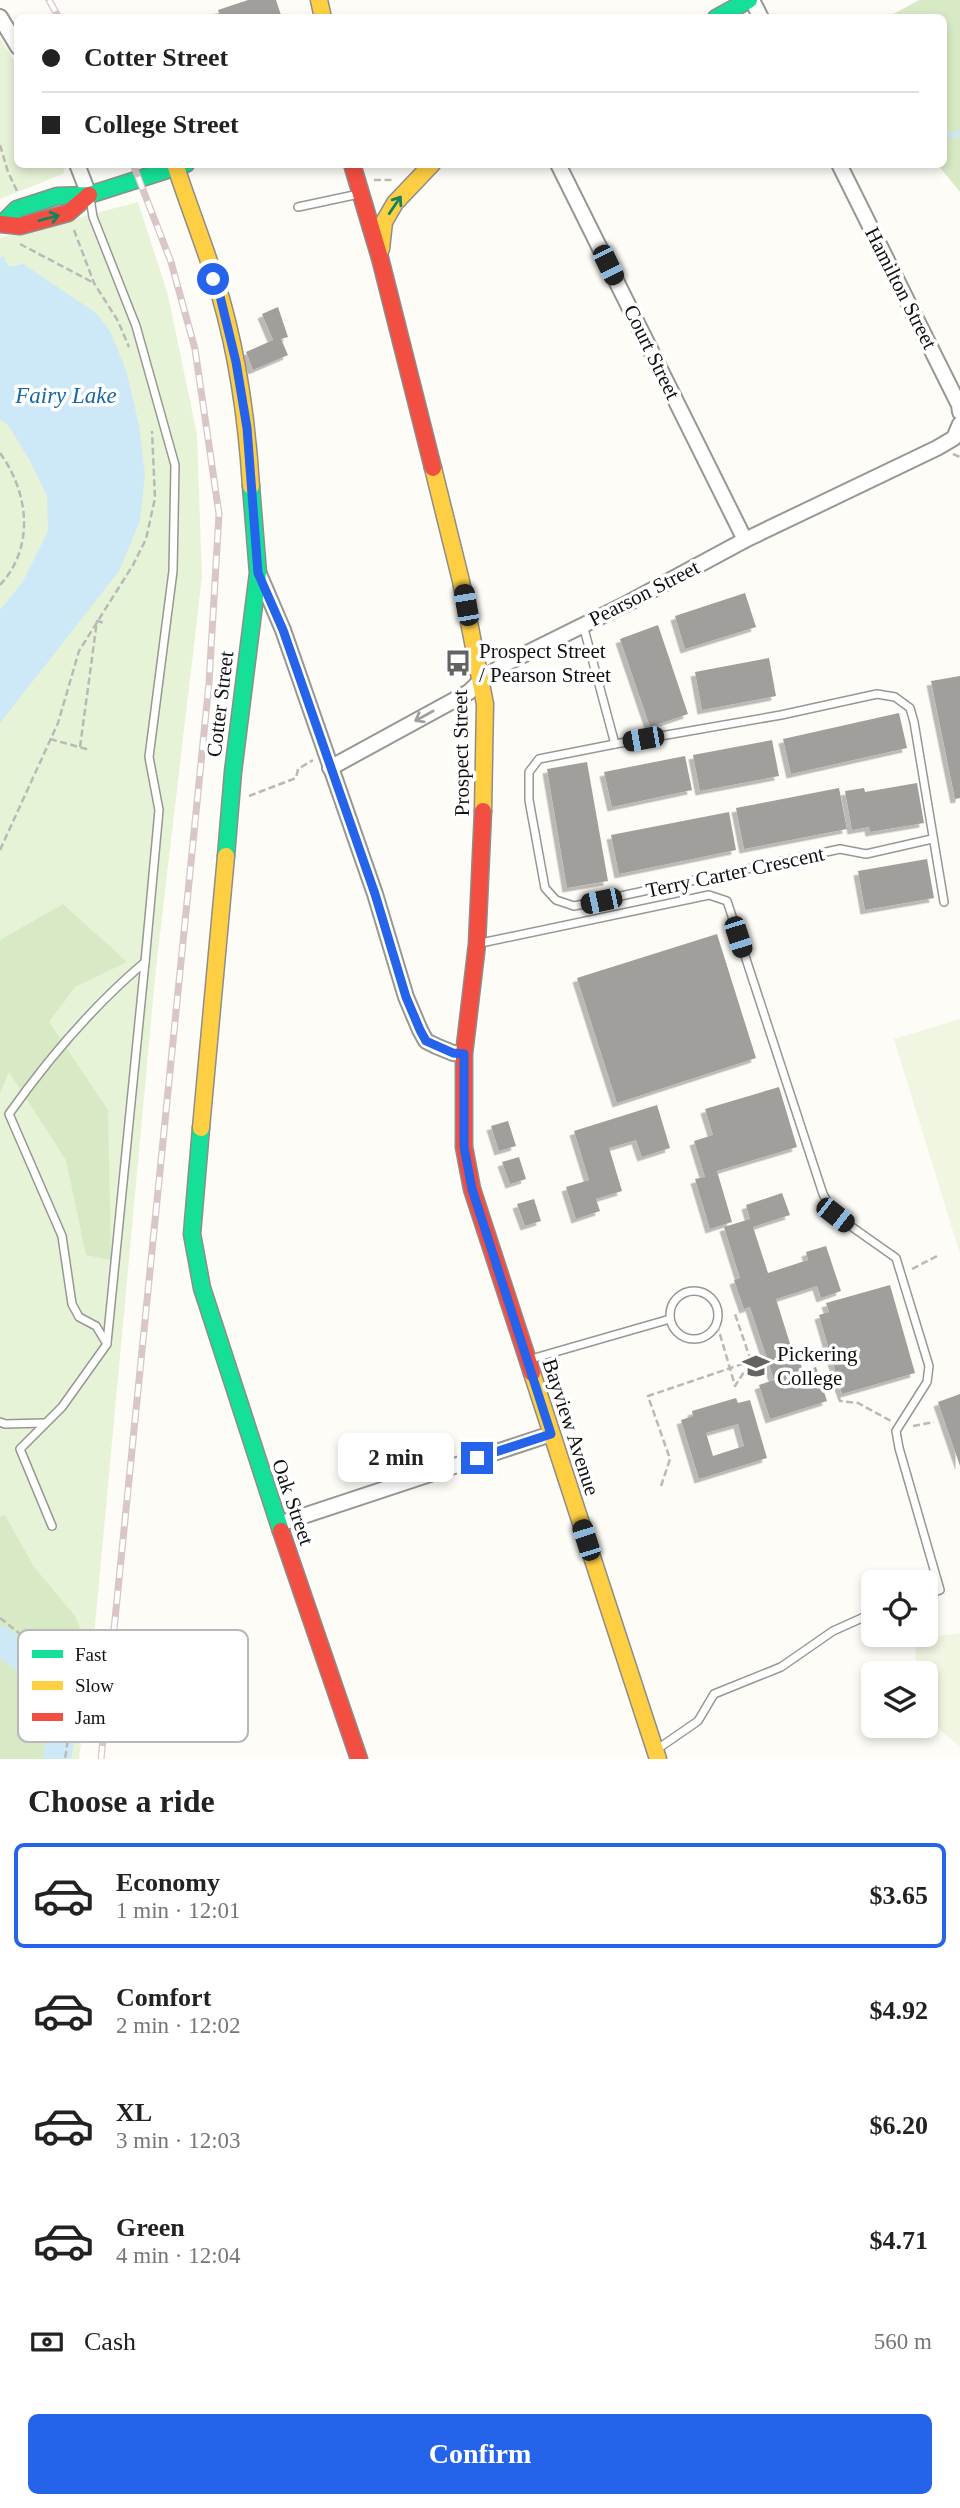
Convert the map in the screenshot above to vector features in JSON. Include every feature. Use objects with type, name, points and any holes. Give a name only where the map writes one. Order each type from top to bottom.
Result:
[{"type":"main road","points":[[724,14],[750,0]]},
{"type":"main road","points":[[2,224],[20,226],[68,213],[89,195],[175,168]]},
{"type":"main road","name":"Cotter Street","points":[[182,168],[220,296],[236,362],[247,428],[258,573],[230,803],[192,1234],[195,1256]]},
{"type":"main road","name":"Prospect Street","points":[[353,168],[380,258],[461,581],[485,704],[477,944],[464,1054],[464,1147]]},
{"type":"main road","points":[[380,258],[384,222],[406,190],[428,168]]},
{"type":"main road","name":"Bayview Avenue","points":[[464,1147],[472,1189],[657,1755]]},
{"type":"main road","name":"Oak Street","points":[[195,1256],[257,1462],[359,1759]]},
{"type":"street","points":[[0,17],[14,40]]},
{"type":"street","points":[[79,168],[89,195]]},
{"type":"street","name":"Court Street","points":[[560,168],[745,540]]},
{"type":"street","name":"Hamilton Street","points":[[841,168],[959,405],[960,412]]},
{"type":"street","name":"Pearson Street","points":[[330,768],[469,692],[500,667],[745,540],[937,448],[954,438],[960,425]]},
{"type":"street","points":[[258,573],[283,630],[375,894],[406,997],[420,1030],[426,1041],[453,1053],[464,1054]]},
{"type":"street","points":[[279,1524],[551,1434]]},
{"type":"lane","points":[[298,207],[360,194]]},
{"type":"lane","points":[[52,1526],[20,1449],[62,1407],[107,1344],[159,810],[149,757],[173,571],[175,465],[136,326],[93,217],[89,195]]},
{"type":"lane","points":[[583,625],[615,744]]},
{"type":"lane","name":"Terry Carter Crescent","points":[[932,839],[866,854],[841,849],[574,906],[556,900],[545,888],[529,800],[529,772],[539,760],[615,744],[781,715],[877,694],[895,697],[910,708],[914,722],[944,902]]},
{"type":"lane","points":[[477,944],[709,895],[727,901],[822,1194],[835,1215],[896,1258],[902,1274],[929,1366],[927,1382],[897,1428],[899,1448],[934,1570]]},
{"type":"lane","points":[[107,1344],[96,1326],[79,1317],[72,1304],[62,1236],[9,1114],[35,1076],[114,988],[145,962]]},
{"type":"lane","points":[[697,1290],[706,1293],[718,1306],[717,1324],[705,1337],[696,1339],[679,1334],[670,1319],[670,1310],[680,1295],[697,1290]]},
{"type":"lane","points":[[527,1361],[670,1319]]},
{"type":"lane","points":[[0,1422],[45,1423]]},
{"type":"lane","points":[[657,1755],[698,1721],[714,1693],[781,1667],[833,1631],[861,1619]]},
{"type":"path","points":[[0,145],[18,193]]},
{"type":"path","points":[[376,180],[397,180]]},
{"type":"path","points":[[73,227],[94,283],[118,321],[133,358]]},
{"type":"path","points":[[16,242],[94,283]]},
{"type":"path","points":[[0,850],[58,723],[79,650],[133,565],[146,539],[155,498],[152,428]]},
{"type":"path","points":[[0,453],[12,470],[25,511],[24,544],[10,574],[0,585]]},
{"type":"path","points":[[97,621],[105,623]]},
{"type":"path","points":[[80,747],[97,621]]},
{"type":"path","points":[[50,739],[90,750]]},
{"type":"path","points":[[230,803],[296,778],[298,769],[324,753]]},
{"type":"path","points":[[902,1274],[939,1255]]},
{"type":"path","points":[[735,1314],[751,1361]]},
{"type":"path","points":[[717,1324],[734,1386],[751,1361]]},
{"type":"path","points":[[661,1486],[670,1459],[648,1396],[751,1361]]},
{"type":"path","points":[[835,1387],[840,1401],[858,1403],[897,1428],[934,1422]]},
{"type":"path","points":[[0,1618],[18,1632]]},
{"type":"green space","points":[[919,0],[960,0],[960,192],[940,168],[947,168],[947,14],[893,14]]},
{"type":"green space","points":[[0,38],[14,60],[14,168],[65,168],[63,174],[0,199]]},
{"type":"green space","points":[[138,202],[168,295],[197,435],[202,577],[156,968],[95,1630],[18,1630],[18,1742],[81,1742],[79,1759],[0,1759],[0,238]]},
{"type":"green space","points":[[63,904],[127,962],[75,987],[49,1022],[108,1110],[111,1260],[86,1255],[66,1160],[9,1072],[0,1093],[0,940]]},
{"type":"green space","points":[[960,1019],[960,1254],[894,1039]]},
{"type":"green space","points":[[5,1515],[34,1567],[75,1616],[81,1630],[18,1630],[18,1742],[47,1742],[49,1759],[0,1759],[0,1517]]},
{"type":"green space","points":[[960,1633],[960,1746],[938,1728],[938,1661],[916,1661],[915,1647],[938,1647],[938,1636]]},
{"type":"water","name":"Fairy Lake","points":[[3,256],[9,267],[23,264],[96,313],[110,331],[126,370],[139,425],[145,475],[140,521],[119,571],[0,723],[0,610],[22,583],[48,531],[47,496],[29,459],[8,425],[0,419],[0,258]]},
{"type":"building","points":[[248,0],[276,0],[281,14],[220,14],[218,10]]},
{"type":"building","points":[[278,307],[288,337],[281,339],[288,355],[253,370],[246,352],[273,340],[262,314]]},
{"type":"building","points":[[745,593],[756,627],[685,649],[675,616]]},
{"type":"building","points":[[658,625],[688,714],[650,727],[620,639]]},
{"type":"building","points":[[769,658],[776,696],[702,710],[695,672]]},
{"type":"building","points":[[960,676],[960,798],[955,799],[931,681]]},
{"type":"building","points":[[899,713],[907,748],[791,774],[783,739]]},
{"type":"building","points":[[772,740],[779,776],[700,791],[693,755]]},
{"type":"building","points":[[685,756],[692,790],[612,807],[604,772]]},
{"type":"building","points":[[587,762],[608,881],[567,888],[547,769]]},
{"type":"building","points":[[917,783],[924,823],[870,832],[869,827],[852,830],[845,791],[864,788],[865,792]]},
{"type":"building","points":[[839,788],[847,829],[744,849],[736,808]]},
{"type":"building","points":[[729,812],[736,850],[619,874],[611,835]]},
{"type":"building","points":[[927,859],[934,898],[865,910],[858,871]]},
{"type":"building","points":[[717,934],[756,1058],[617,1103],[577,978]]},
{"type":"building","points":[[779,1087],[797,1147],[717,1171],[732,1222],[710,1229],[695,1179],[705,1177],[694,1141],[713,1135],[705,1109]]},
{"type":"building","points":[[657,1105],[670,1148],[642,1157],[636,1140],[609,1148],[622,1191],[596,1199],[600,1211],[576,1219],[566,1187],[589,1180],[574,1131]]},
{"type":"building","points":[[508,1121],[516,1146],[499,1151],[491,1126]]},
{"type":"building","points":[[519,1157],[526,1179],[510,1184],[502,1162]]},
{"type":"building","points":[[782,1193],[790,1215],[753,1227],[768,1273],[808,1260],[806,1252],[826,1246],[841,1291],[821,1298],[817,1286],[776,1299],[792,1350],[796,1349],[803,1371],[816,1367],[827,1401],[770,1419],[759,1385],[774,1380],[750,1307],[744,1309],[734,1280],[740,1278],[724,1227],[750,1219],[746,1205]]},
{"type":"building","points":[[534,1199],[541,1221],[525,1226],[517,1204]]},
{"type":"building","points":[[890,1285],[915,1373],[842,1394],[819,1315],[829,1312],[826,1303]]},
{"type":"building","points":[[960,1394],[960,1466],[938,1402]]},
{"type":"building","points":[[736,1398],[738,1403],[750,1400],[767,1458],[699,1479],[681,1420],[693,1416],[692,1411]],"holes":[[[738,1424],[744,1446],[713,1456],[706,1433]]]},
{"type":"waterway","points":[[947,133],[954,137],[960,131]]},
{"type":"waterway","points":[[0,1640],[18,1654]]},
{"type":"waterway","points":[[57,1759],[60,1742]]},
{"type":"railway","points":[[49,0],[57,14]]},
{"type":"railway","points":[[114,1630],[209,683],[219,514],[195,349],[171,262],[135,168]]},
{"type":"railway","points":[[101,1759],[103,1742]]},
{"type":"traffic: fast","points":[[723,14],[749,0]]},
{"type":"traffic: fast","points":[[3,223],[17,209],[57,196],[89,195],[173,168]]},
{"type":"traffic: fast","points":[[226,856],[233,772],[258,573],[251,486]]},
{"type":"traffic: fast","points":[[201,1128],[192,1234],[202,1288],[281,1531]]},
{"type":"traffic: slow","points":[[319,0],[322,14]]},
{"type":"traffic: slow","points":[[176,168],[215,279],[232,342],[241,390],[251,486]]},
{"type":"traffic: slow","points":[[381,249],[384,222],[395,203],[428,168]]},
{"type":"traffic: slow","points":[[433,468],[461,581],[485,704],[483,811]]},
{"type":"traffic: slow","points":[[201,1128],[226,856]]},
{"type":"traffic: slow","points":[[532,1373],[658,1759]]},
{"type":"traffic: jam","points":[[353,168],[380,258],[433,468]]},
{"type":"traffic: jam","points":[[0,224],[20,226],[68,213],[89,195]]},
{"type":"traffic: jam","points":[[483,811],[477,944],[464,1054],[464,1147],[472,1189],[532,1373]]},
{"type":"traffic: jam","points":[[281,1531],[359,1759]]},
{"type":"place","name":"Prospect Street / Pearson Street","points":[[458,663]]},
{"type":"place","name":"Pickering College","points":[[756,1366]]},
{"type":"route","points":[[213,279],[220,296],[236,362],[247,428],[258,573],[283,630],[375,894],[406,997],[420,1030],[426,1041],[453,1053],[464,1054],[464,1147],[472,1189],[551,1434],[477,1458]]}]
